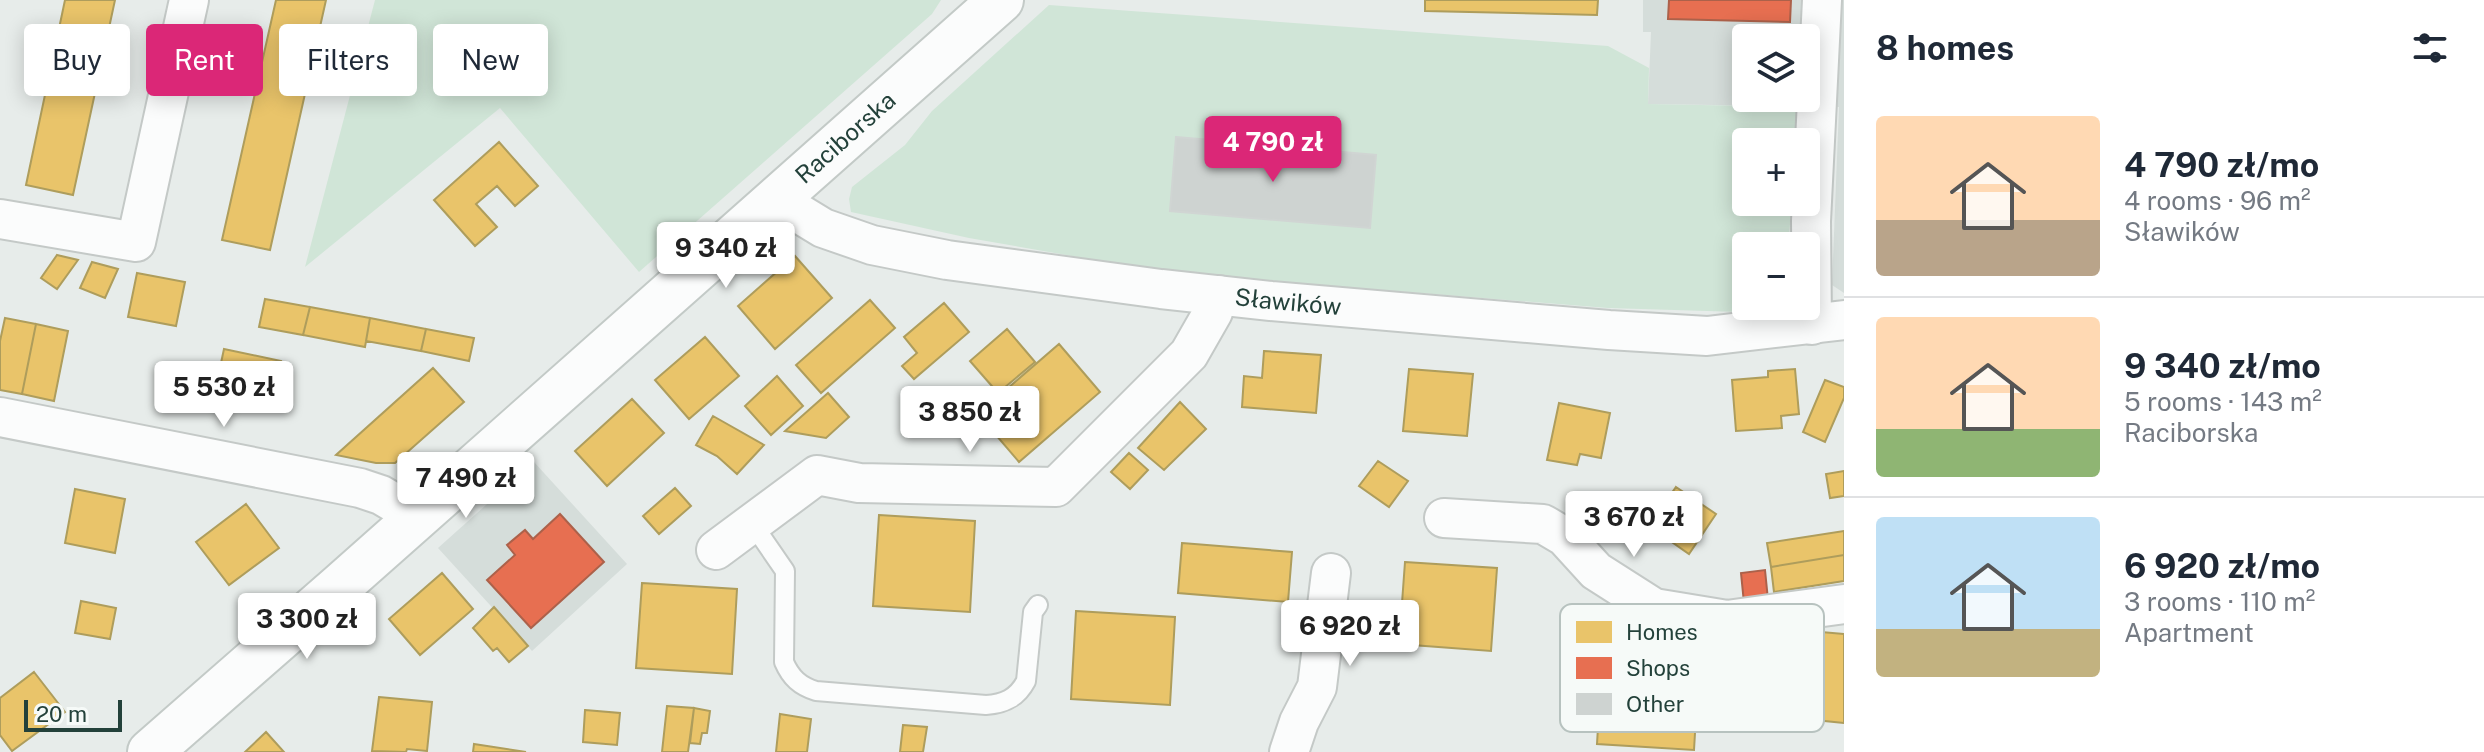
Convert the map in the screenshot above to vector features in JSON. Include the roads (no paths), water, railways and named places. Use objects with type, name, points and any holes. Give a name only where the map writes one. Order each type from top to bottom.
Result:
[{"type":"street","points":[[0,219],[136,242],[189,0]]},
{"type":"street","name":"Raciborska","points":[[150,752],[1001,0]]},
{"type":"street","name":"Sławików","points":[[779,197],[823,228],[872,245],[947,260],[1218,295],[1593,329],[1707,336],[1828,323],[1811,221],[1822,0]]},
{"type":"street","points":[[716,550],[817,475],[859,483],[1056,487],[1189,354],[1213,312],[1218,295]]},
{"type":"street","points":[[0,417],[360,488],[381,495],[418,517]]},
{"type":"street","points":[[1444,518],[1543,524],[1565,537],[1596,571],[1648,604]]},
{"type":"street","points":[[1289,752],[1299,722],[1317,687],[1331,573]]},
{"type":"street","points":[[1824,607],[1844,604]]},
{"type":"lane","points":[[752,523],[785,571],[784,662],[788,673],[796,681],[816,691],[999,704],[1021,691],[1026,681],[1033,612],[1038,605]]}]
